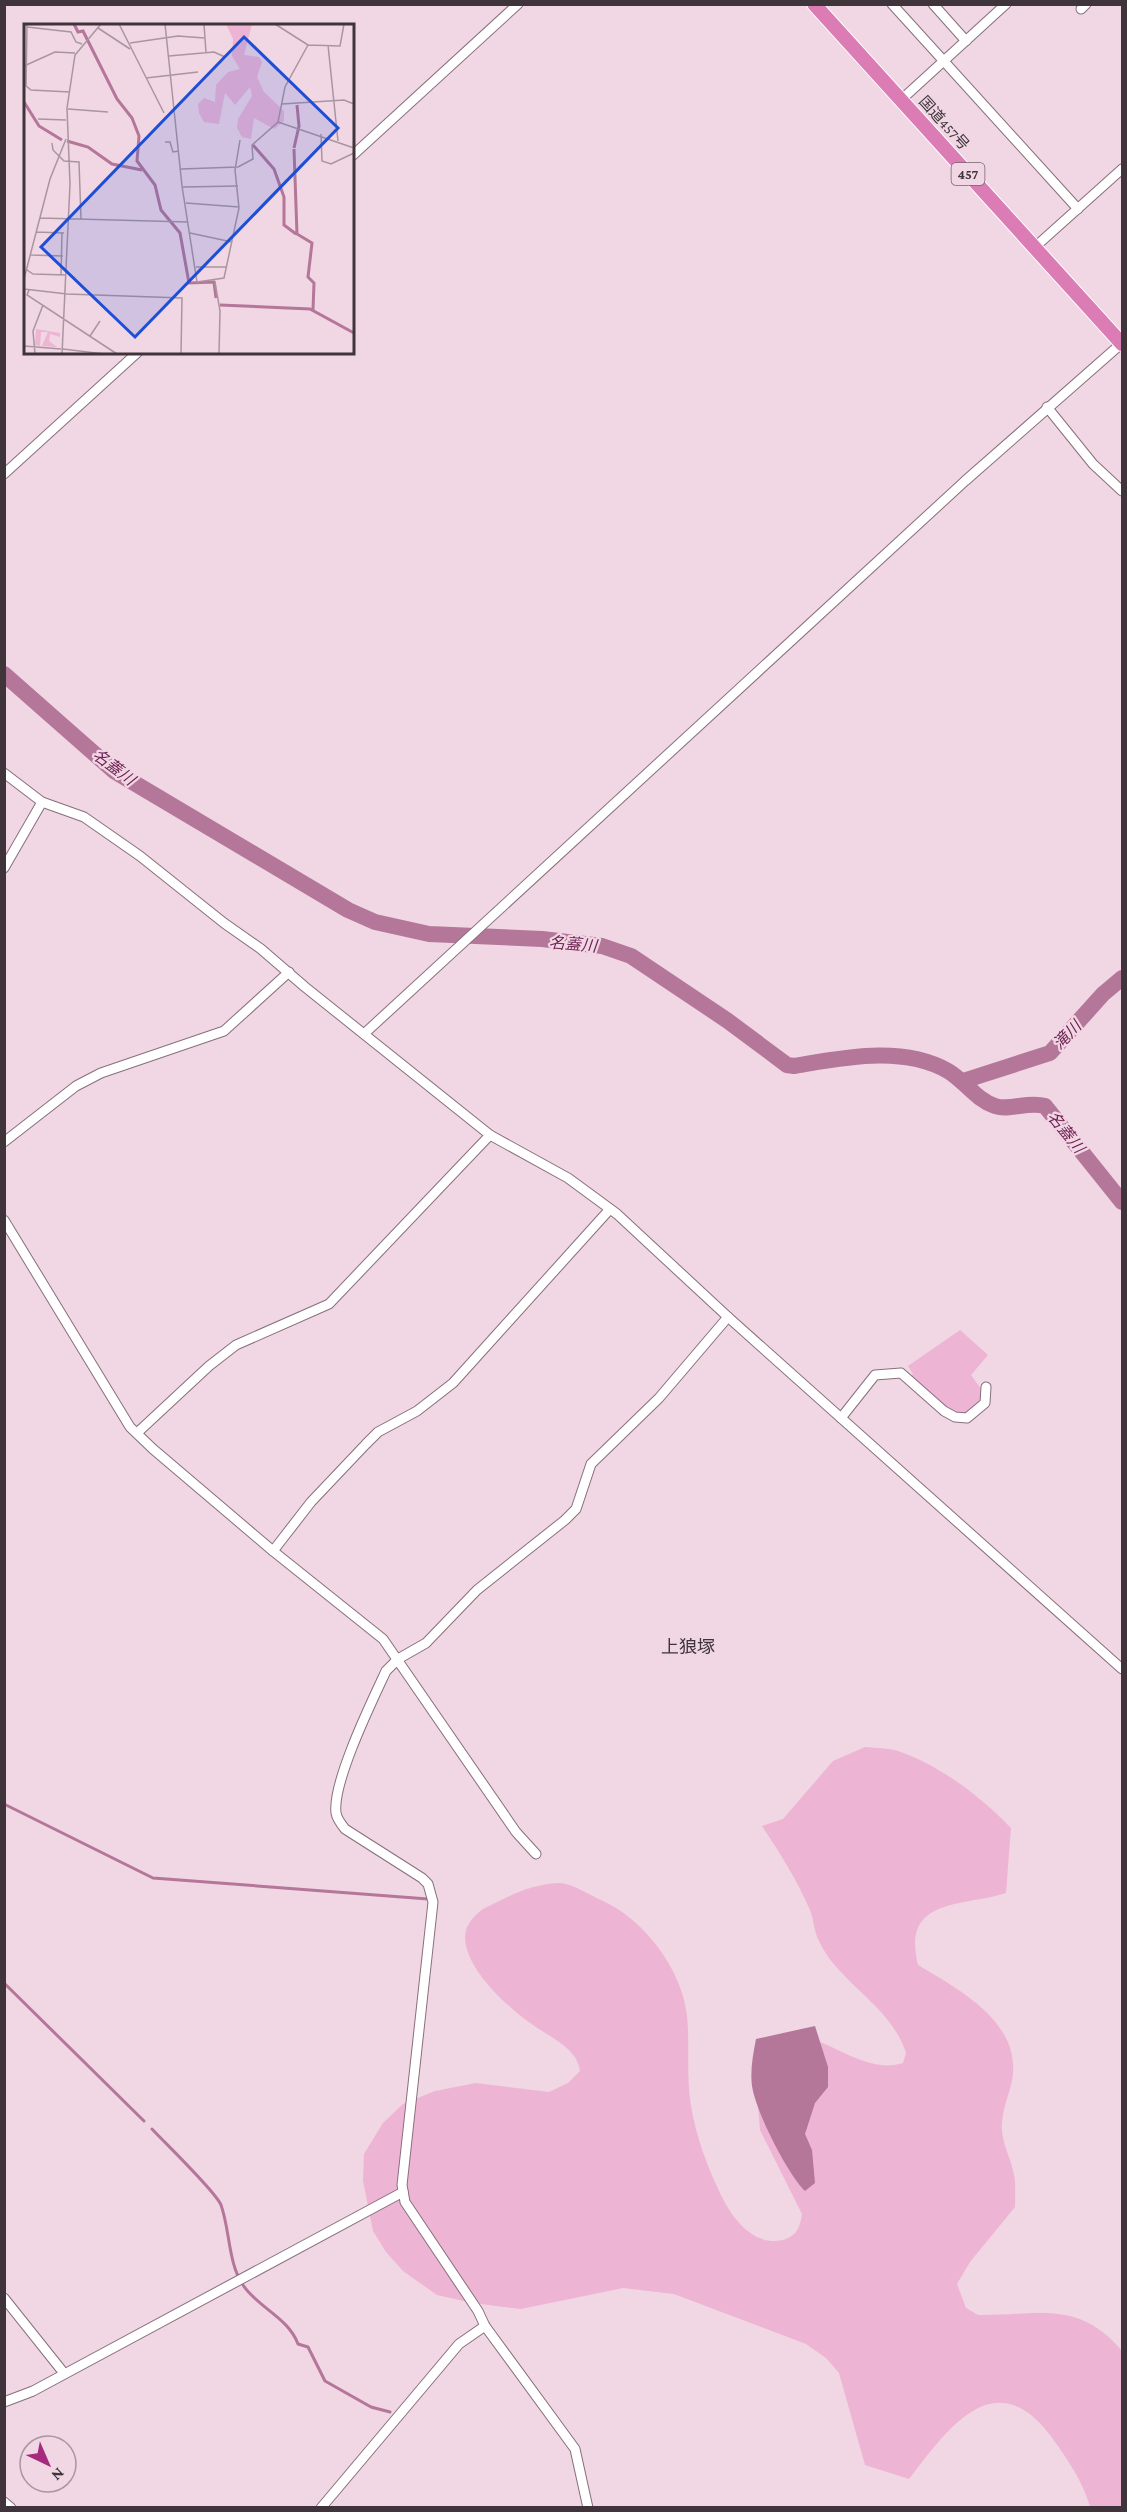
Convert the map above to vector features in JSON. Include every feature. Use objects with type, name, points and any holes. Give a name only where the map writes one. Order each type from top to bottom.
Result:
[{"type":"highway","name":"国道457号","points":[[814,4],[1122,343]]},
{"type":"street","points":[[354,154],[518,4]]},
{"type":"street","points":[[892,4],[1078,209]]},
{"type":"street","points":[[933,4],[966,41]]},
{"type":"street","points":[[901,100],[1006,4]]},
{"type":"street","points":[[1035,247],[1122,169]]},
{"type":"street","points":[[365,1033],[1047,407],[1122,343]]},
{"type":"street","points":[[4,474],[136,354]]},
{"type":"street","points":[[1047,407],[1093,464],[1122,491]]},
{"type":"street","points":[[4,773],[42,802],[84,817],[104,830],[289,972],[490,1135],[568,1178],[610,1209],[1122,1669]]},
{"type":"street","points":[[4,868],[42,802]]},
{"type":"street","points":[[4,1142],[76,1086],[101,1073],[224,1031],[289,972]]},
{"type":"street","points":[[137,1433],[223,1354],[256,1336],[329,1304],[490,1135]]},
{"type":"street","points":[[273,1551],[311,1502],[378,1432],[417,1411],[453,1383],[610,1209]]},
{"type":"street","points":[[4,1220],[125,1420],[273,1551],[383,1639],[516,1832],[536,1854]]},
{"type":"street","points":[[588,2508],[575,2449],[485,2326],[478,2311],[405,2202],[403,2192],[422,2016],[424,1967],[433,1902],[428,1884],[422,1878],[345,1829],[336,1811],[345,1771],[386,1671],[398,1659],[426,1643],[477,1590],[571,1515],[584,1491],[591,1464],[659,1398],[728,1317]]},
{"type":"street","points":[[841,1418],[875,1375],[901,1373],[955,1417],[968,1418],[985,1403],[986,1387]]},
{"type":"street","points":[[4,2402],[33,2391],[63,2372],[403,2192]]},
{"type":"street","points":[[4,2298],[63,2372]]},
{"type":"street","points":[[321,2508],[459,2344],[485,2326]]},
{"type":"street","points":[[4,2502],[11,2508]]},
{"type":"shaded area","points":[[960,1330],[988,1355],[971,1375],[981,1389],[983,1399],[967,1414],[957,1416],[910,1377],[913,1374],[908,1366]]},
{"type":"shaded area","points":[[865,1747],[898,1751],[929,1765],[959,1783],[1011,1828],[1006,1893],[939,1909],[927,1916],[919,1927],[915,1943],[918,1965],[982,2008],[1005,2037],[1012,2054],[1013,2073],[1004,2109],[1002,2129],[1014,2175],[1015,2207],[970,2262],[957,2284],[966,2308],[978,2315],[1039,2313],[1073,2317],[1090,2324],[1106,2335],[1122,2351],[1122,2507],[1090,2507],[1079,2480],[1053,2439],[1032,2416],[1012,2405],[993,2403],[975,2410],[957,2423],[940,2440],[909,2479],[865,2465],[839,2373],[826,2358],[806,2344],[674,2294],[623,2288],[521,2309],[473,2303],[437,2295],[403,2271],[386,2252],[373,2231],[363,2181],[364,2154],[383,2123],[403,2104],[435,2091],[476,2083],[549,2092],[568,2083],[580,2071],[578,2063],[569,2050],[511,2008],[487,1984],[477,1970],[466,1943],[467,1927],[484,1909],[522,1891],[540,1885],[559,1883],[575,1887],[617,1909],[632,1920],[646,1933],[669,1964],[684,1998],[687,2016],[691,2106],[702,2151],[720,2193],[737,2220],[753,2235],[772,2241],[783,2240],[795,2233],[802,2214],[760,2130],[756,2080],[768,2039],[785,2035],[802,2036],[869,2063],[886,2065],[903,2063],[906,2053],[889,2021],[828,1956],[817,1937],[810,1910],[800,1888],[762,1826],[783,1819],[833,1761]]},
{"type":"shaded area","points":[[815,2026],[828,2067],[828,2087],[815,2103],[805,2134],[812,2150],[815,2183],[805,2191],[781,2157],[759,2111],[752,2086],[752,2068],[756,2039]]},
{"type":"waterway","name":"名蓋川","points":[[4,674],[114,771],[348,910],[375,922],[429,934],[542,939],[602,946],[631,956],[728,1021],[787,1065],[794,1066],[852,1057],[911,1058],[948,1071],[982,1099],[995,1106],[1045,1106],[1122,1202]]},
{"type":"waterway","name":"滝川","points":[[963,1081],[1050,1053],[1103,994],[1122,978]]},
{"type":"waterway","points":[[4,1804],[153,1878],[428,1899]]},
{"type":"waterway","points":[[4,1983],[144,2121]]},
{"type":"waterway","points":[[152,2129],[200,2179],[221,2205],[234,2267],[249,2293],[287,2326],[298,2344],[308,2347],[325,2381],[371,2407],[390,2412]]},
{"type":"district","name":"上狼塚","points":[[688,1647]]}]
